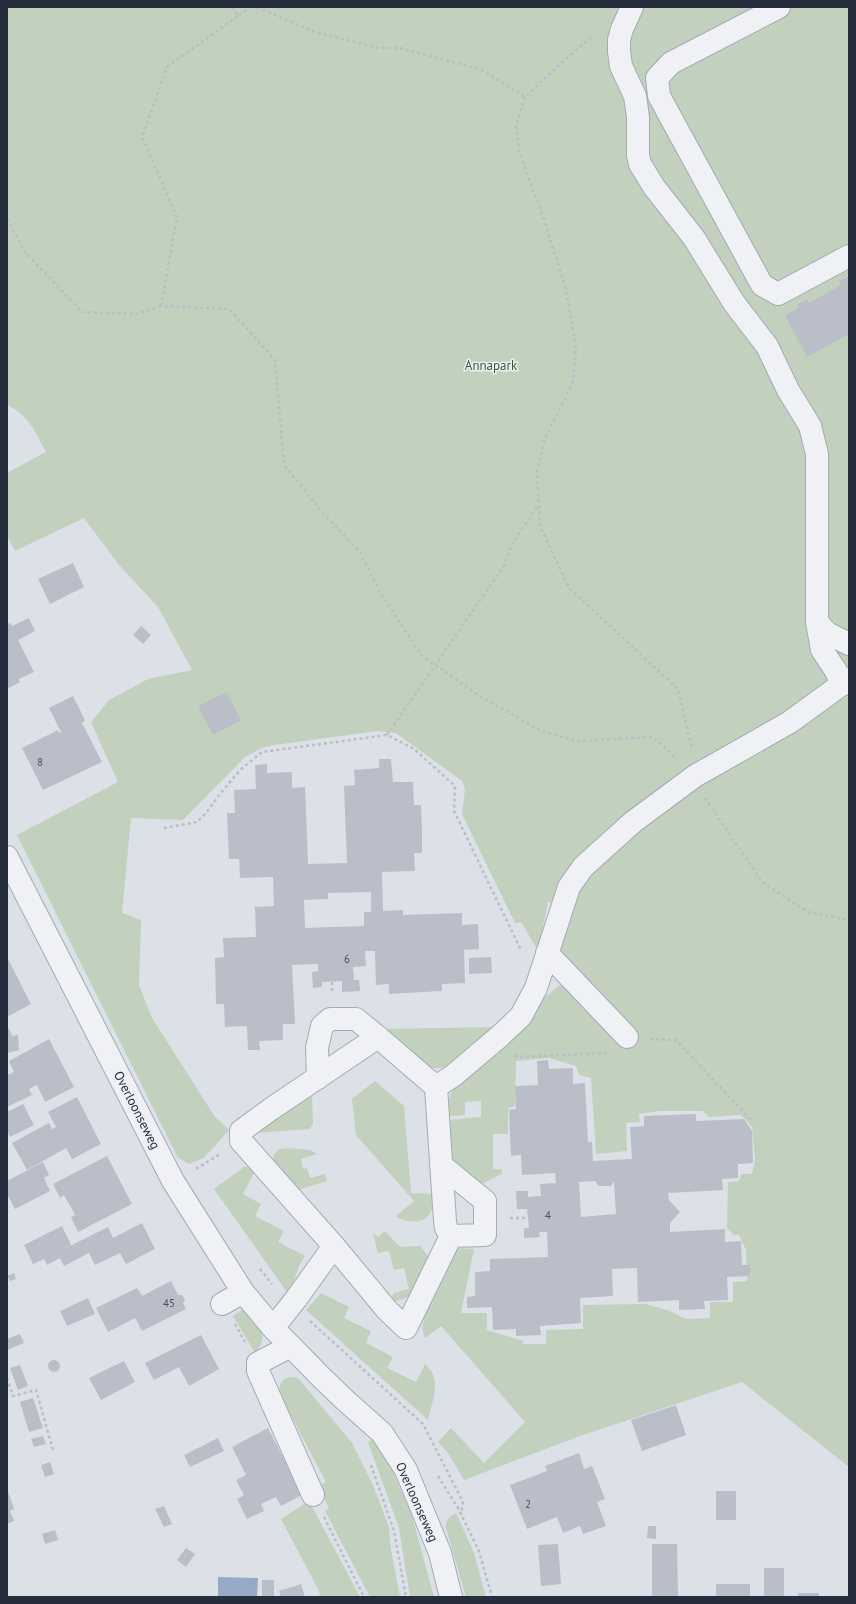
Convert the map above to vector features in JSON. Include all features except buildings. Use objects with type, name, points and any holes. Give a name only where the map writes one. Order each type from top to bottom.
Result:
[{"type":"street","points":[[436,1087],[454,1075],[521,1016],[536,988],[569,886],[583,867],[633,822],[696,775],[790,722],[846,682],[836,671],[822,650],[817,622],[817,454],[810,426],[788,390],[767,346],[734,303],[694,238],[644,171],[638,155],[638,117],[635,96],[621,66],[619,40],[622,29],[632,7]]},
{"type":"street","points":[[779,7],[671,63],[657,78],[659,96],[762,285],[778,294],[849,256]]},
{"type":"street","points":[[817,622],[827,633],[849,644]]},
{"type":"street","name":"Overloonseweg","points":[[7,857],[173,1181],[243,1292],[273,1328],[337,1393],[382,1432],[406,1470],[440,1553],[451,1597]]},
{"type":"street","points":[[546,956],[627,1037]]},
{"type":"street","points":[[318,1078],[317,1048],[322,1026],[330,1019],[356,1019],[436,1087],[445,1221],[446,1228],[451,1236]]},
{"type":"street","points":[[378,1037],[241,1131],[241,1141],[334,1246],[388,1310],[406,1328],[451,1236]]},
{"type":"street","points":[[441,1165],[485,1201],[486,1235],[451,1236]]},
{"type":"street","points":[[273,1328],[334,1246]]},
{"type":"street","points":[[222,1304],[243,1292]]},
{"type":"street","points":[[291,1346],[258,1363],[258,1371],[313,1495]]},
{"type":"path","points":[[232,7],[238,16]]},
{"type":"path","points":[[161,306],[176,217],[142,137],[167,67],[250,7]]},
{"type":"path","points":[[258,7],[315,32],[378,48],[400,48],[482,70],[525,97]]},
{"type":"path","points":[[622,29],[590,38],[559,65],[525,97],[516,126],[520,155],[539,205],[565,285],[576,348],[573,382],[545,438],[537,472],[540,526],[569,588],[678,689],[696,775],[696,785],[762,882],[808,912],[849,920]]},
{"type":"path","points":[[7,219],[25,252],[82,312],[137,314],[161,306],[230,309],[275,360],[284,465],[322,512],[360,552],[381,594],[421,655],[481,697],[541,731],[578,741],[653,737],[696,775]]},
{"type":"path","points":[[387,735],[503,567],[513,542],[539,505]]},
{"type":"path","points":[[164,828],[196,822],[206,813],[240,770],[262,752],[387,735],[414,749],[454,786],[454,811],[521,950],[546,956]]},
{"type":"path","points":[[500,1036],[517,1057],[615,1053],[627,1037],[676,1040],[751,1120]]},
{"type":"path","points":[[173,1181],[196,1169],[241,1141]]},
{"type":"path","points":[[196,1169],[200,1175]]},
{"type":"path","points":[[258,1266],[291,1305],[423,1424],[463,1502],[461,1515]]},
{"type":"path","points":[[222,1304],[258,1363]]},
{"type":"path","points":[[7,1378],[13,1396],[36,1390],[53,1450]]},
{"type":"path","points":[[368,1458],[394,1530],[406,1597]]},
{"type":"path","points":[[313,1495],[364,1597]]},
{"type":"green space","name":"Annapark","points":[[7,7],[849,7],[849,1467],[742,1382],[580,1436],[464,1480],[448,1453],[438,1442],[451,1428],[484,1463],[525,1422],[441,1326],[425,1338],[422,1329],[425,1316],[454,1248],[474,1249],[461,1313],[487,1313],[487,1330],[523,1341],[523,1344],[546,1344],[546,1330],[583,1329],[583,1305],[645,1304],[670,1311],[686,1319],[710,1318],[710,1302],[733,1302],[733,1282],[747,1281],[746,1250],[739,1235],[733,1235],[727,1227],[728,1182],[739,1181],[741,1174],[752,1174],[755,1160],[752,1127],[741,1115],[709,1117],[703,1111],[659,1111],[639,1114],[640,1122],[626,1123],[627,1151],[596,1154],[591,1078],[579,1075],[576,1066],[549,1058],[516,1061],[515,1106],[508,1108],[508,1134],[493,1134],[493,1169],[502,1169],[502,1174],[479,1185],[449,1158],[448,1120],[481,1117],[481,1101],[465,1102],[465,1115],[448,1116],[450,1098],[457,1083],[542,1000],[574,973],[558,946],[563,878],[551,903],[548,902],[539,948],[535,946],[522,923],[515,923],[462,814],[465,789],[462,781],[396,733],[378,731],[274,745],[262,748],[245,757],[183,820],[131,818],[122,913],[141,920],[139,985],[152,1018],[215,1117],[229,1130],[204,1158],[189,1164],[178,1158],[17,835],[118,782],[91,722],[109,700],[148,679],[192,670],[158,607],[119,565],[84,518],[15,551],[7,536],[7,473],[46,452],[31,425],[21,414],[7,404]]},
{"type":"green space","points":[[496,1027],[452,1064],[436,1068],[430,1068],[381,1029]]},
{"type":"green space","points":[[375,1081],[404,1106],[411,1193],[433,1194],[432,1210],[429,1215],[419,1221],[406,1221],[396,1216],[414,1201],[356,1135],[352,1099]]},
{"type":"green space","points":[[309,1094],[312,1095],[313,1124],[310,1129],[256,1133]]},
{"type":"green space","points":[[288,1148],[310,1150],[317,1154],[301,1159],[303,1169],[307,1168],[310,1178],[325,1174],[327,1181],[298,1190],[279,1170],[273,1157],[279,1149]]},
{"type":"green space","points":[[244,1167],[250,1167],[255,1171],[243,1194],[261,1204],[255,1216],[284,1231],[278,1242],[305,1256],[299,1266],[289,1295],[214,1189]]},
{"type":"green space","points":[[385,1231],[400,1247],[420,1246],[430,1258],[412,1296],[396,1301],[393,1300],[392,1297],[394,1293],[409,1289],[404,1268],[394,1270],[389,1251],[378,1253],[373,1233],[378,1237]]},
{"type":"green space","points":[[321,1293],[349,1307],[344,1318],[371,1331],[366,1343],[393,1357],[387,1368],[416,1382],[425,1364],[434,1376],[435,1383],[434,1398],[428,1420],[306,1310]]},
{"type":"green space","points":[[245,1308],[258,1324],[262,1335],[260,1346],[255,1353],[233,1316]]},
{"type":"green space","points":[[291,1377],[298,1378],[352,1443],[373,1485],[389,1527],[391,1550],[400,1597],[370,1597],[325,1511],[329,1508],[318,1487],[326,1482],[279,1393],[282,1382]]},
{"type":"green space","points":[[372,1440],[391,1467],[412,1516],[434,1597],[410,1597],[399,1528],[368,1442]]},
{"type":"green space","points":[[309,1501],[360,1597],[320,1597],[319,1591],[281,1519]]},
{"type":"green space","points":[[456,1513],[474,1553],[486,1597],[466,1597],[446,1528],[448,1519]]},
{"type":"water","points":[[218,1577],[258,1578],[257,1597],[218,1597]]}]
